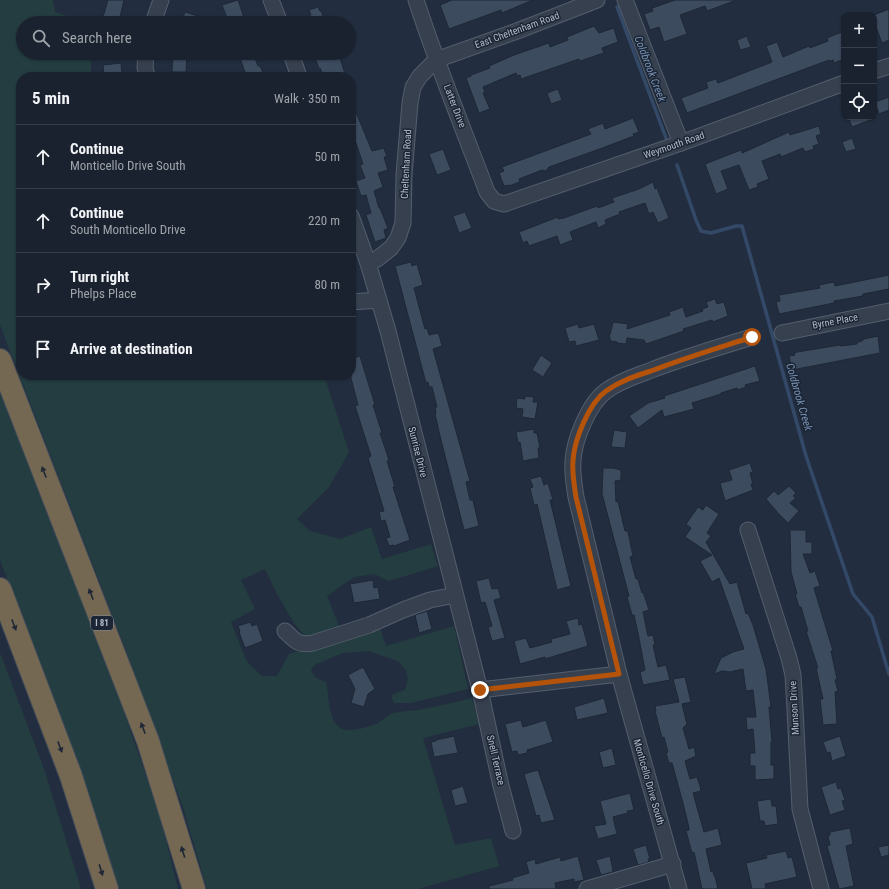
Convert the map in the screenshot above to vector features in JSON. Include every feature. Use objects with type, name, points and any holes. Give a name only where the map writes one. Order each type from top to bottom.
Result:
[{"type":"highway","name":"I 81","points":[[0,360],[148,741],[194,889]]},
{"type":"highway","points":[[0,589],[71,776],[107,889]]},
{"type":"street","points":[[155,16],[161,0]]},
{"type":"street","points":[[271,0],[277,16]]},
{"type":"street","name":"Latter Drive","points":[[416,0],[436,60],[487,192],[494,201],[504,204]]},
{"type":"street","name":"East Cheltenham Road","points":[[436,60],[597,0]]},
{"type":"street","points":[[625,0],[681,143]]},
{"type":"street","points":[[146,60],[146,72]]},
{"type":"street","points":[[294,60],[298,72]]},
{"type":"street","name":"Cheltenham Road","points":[[368,263],[377,259],[391,248],[398,238],[403,223],[404,175],[410,103],[413,87],[420,76],[436,60]]},
{"type":"street","points":[[877,70],[889,66]]},
{"type":"street","name":"Weymouth Road","points":[[504,204],[681,143],[841,84]]},
{"type":"street","name":"Sunrise Drive","points":[[356,230],[368,263],[388,331],[480,690]]},
{"type":"street","points":[[356,302],[379,300]]},
{"type":"street","name":"Byrne Place","points":[[782,333],[889,311]]},
{"type":"street","name":"Monticello Drive South","points":[[679,889],[619,674],[576,497],[573,482],[573,461],[576,444],[585,420],[595,403],[605,392],[622,381],[668,364],[752,337]]},
{"type":"street","name":"Munson Drive","points":[[748,530],[789,658],[795,709],[800,809],[821,889]]},
{"type":"street","points":[[286,632],[299,643],[313,643],[369,625],[430,600],[455,595]]},
{"type":"street","points":[[480,690],[619,674]]},
{"type":"street","name":"Snell Terrace","points":[[480,690],[501,786],[513,831]]},
{"type":"street","points":[[588,889],[673,864]]},
{"type":"green space","points":[[0,0],[53,0],[55,12],[67,16],[16,16],[16,60],[91,60],[91,72],[16,72],[16,366],[0,325]]},
{"type":"green space","points":[[21,380],[326,380],[349,452],[329,487],[297,519],[310,531],[340,539],[371,527],[382,559],[431,544],[438,566],[389,581],[374,574],[354,577],[327,596],[339,626],[306,637],[294,623],[278,596],[265,569],[241,580],[255,609],[231,622],[247,662],[262,676],[277,676],[289,654],[379,625],[386,646],[454,626],[468,689],[411,703],[394,703],[391,696],[405,690],[408,679],[406,670],[398,661],[368,651],[343,653],[314,665],[311,671],[316,678],[326,682],[331,713],[336,724],[340,728],[348,730],[370,726],[380,722],[394,713],[418,710],[472,698],[479,724],[423,738],[455,845],[491,838],[499,866],[418,889],[207,889],[183,807],[122,640]]},
{"type":"green space","points":[[0,392],[123,709],[160,817],[178,889],[114,889],[87,786],[0,560]]},
{"type":"green space","points":[[0,653],[44,769],[81,889],[0,889]]},
{"type":"building","points":[[108,0],[124,0],[120,16],[103,16]]},
{"type":"building","points":[[238,0],[243,16],[226,16],[222,5]]},
{"type":"building","points":[[452,0],[533,0],[502,13],[501,10],[449,29],[440,5]]},
{"type":"building","points":[[675,0],[734,1],[707,11],[705,6],[680,15],[687,34],[664,42],[659,27],[650,30],[644,14],[653,11],[652,8]]},
{"type":"building","points":[[318,7],[323,16],[309,16],[311,15],[309,10]]},
{"type":"building","points":[[889,9],[889,40],[882,43],[877,30],[877,14]]},
{"type":"building","points":[[185,12],[198,16],[184,16]]},
{"type":"building","points":[[594,26],[599,33],[614,28],[618,42],[602,48],[604,53],[580,61],[579,59],[521,79],[520,75],[517,76],[516,73],[483,87],[485,92],[483,93],[490,109],[479,113],[466,78],[490,68],[489,66],[514,55],[549,43],[550,47],[568,40],[567,37]]},
{"type":"building","points":[[841,32],[841,60],[834,63],[833,60],[829,60],[687,113],[681,98],[708,88],[706,82],[716,79],[718,83],[772,62],[766,46],[777,42],[783,57],[809,46],[810,48],[828,41],[827,38]]},
{"type":"building","points":[[747,36],[751,47],[740,50],[737,40]]},
{"type":"building","points":[[173,60],[187,60],[186,72],[172,72]]},
{"type":"building","points":[[241,60],[256,60],[263,72],[245,72]]},
{"type":"building","points":[[316,60],[341,60],[344,72],[322,72],[320,68],[319,69]]},
{"type":"building","points":[[121,63],[122,72],[104,72],[103,65]]},
{"type":"building","points":[[558,89],[562,100],[551,104],[547,93]]},
{"type":"building","points":[[889,97],[889,110],[879,114],[877,101]]},
{"type":"building","points":[[356,112],[372,151],[384,148],[387,157],[384,157],[388,170],[378,173],[383,187],[374,191],[379,208],[388,228],[384,230],[386,238],[375,242],[366,215],[371,213],[366,195],[361,196],[356,181],[365,178],[360,165],[363,164],[356,143]]},
{"type":"building","points":[[633,118],[639,132],[633,134],[634,136],[549,167],[545,171],[542,170],[519,179],[520,182],[509,186],[504,186],[499,173],[504,171],[502,167],[591,134],[588,129],[603,123],[605,129]]},
{"type":"building","points":[[849,120],[871,120],[852,127]]},
{"type":"building","points":[[819,126],[821,134],[816,136],[819,144],[813,146],[814,149],[805,152],[803,148],[781,157],[780,154],[762,161],[769,179],[757,184],[758,187],[749,190],[739,165],[721,171],[728,189],[716,194],[705,164],[741,150],[742,153],[789,132],[790,135]]},
{"type":"building","points":[[852,138],[856,149],[846,152],[842,142]]},
{"type":"building","points":[[443,149],[451,170],[437,175],[429,154]]},
{"type":"building","points":[[653,182],[655,189],[657,188],[669,218],[658,223],[653,212],[649,214],[645,203],[619,212],[620,214],[605,220],[606,224],[598,228],[596,222],[570,232],[573,240],[560,245],[557,236],[529,246],[527,241],[523,243],[519,232],[558,217],[558,219],[564,218],[597,206],[598,208],[614,202],[612,198],[639,189]]},
{"type":"building","points":[[465,212],[472,228],[459,233],[453,216]]},
{"type":"building","points":[[411,262],[412,266],[417,264],[423,285],[414,288],[425,329],[427,328],[429,335],[438,333],[440,338],[442,346],[433,349],[470,481],[466,482],[470,500],[473,500],[479,526],[464,530],[435,414],[435,407],[437,407],[432,387],[429,387],[428,382],[426,383],[395,266]]},
{"type":"building","points":[[889,275],[889,289],[863,294],[863,296],[834,301],[834,303],[779,314],[776,302],[780,301],[779,295],[820,288],[819,285],[834,282],[835,286]]},
{"type":"building","points":[[715,299],[717,304],[724,302],[728,316],[713,322],[712,320],[683,329],[684,331],[646,344],[644,340],[627,338],[626,344],[617,343],[610,341],[610,337],[606,336],[610,335],[613,322],[628,324],[627,329],[670,315],[669,312],[683,307],[686,317],[703,311],[702,309],[708,307],[706,302]]},
{"type":"building","points":[[578,324],[579,328],[594,324],[599,340],[576,346],[575,341],[569,342],[565,328]]},
{"type":"building","points":[[878,336],[880,353],[792,370],[789,356],[795,355],[794,353],[840,345],[857,344],[857,342],[864,339]]},
{"type":"building","points":[[541,355],[552,363],[543,377],[532,370]]},
{"type":"building","points":[[360,356],[375,405],[373,405],[382,433],[380,433],[389,460],[387,461],[395,487],[393,487],[410,540],[394,546],[389,546],[386,538],[390,537],[385,520],[381,521],[379,512],[384,511],[368,458],[371,456],[355,406],[358,405],[352,380],[356,380],[356,357]]},
{"type":"building","points":[[755,366],[760,381],[745,385],[746,387],[738,390],[737,388],[692,403],[694,409],[664,417],[662,410],[638,428],[629,416],[648,403],[665,398],[664,396]]},
{"type":"building","points":[[525,396],[534,397],[533,402],[538,402],[535,419],[522,417],[523,409],[516,408],[517,398],[525,399]]},
{"type":"building","points":[[534,429],[534,433],[537,433],[540,448],[538,448],[539,458],[523,461],[520,442],[518,443],[516,432]]},
{"type":"building","points":[[614,430],[627,432],[625,448],[611,447]]},
{"type":"building","points":[[750,463],[753,472],[750,473],[753,490],[725,501],[720,483],[732,480],[729,470]]},
{"type":"building","points":[[603,468],[621,470],[621,480],[615,481],[616,502],[618,501],[625,531],[628,532],[633,556],[630,557],[636,579],[638,579],[649,610],[643,612],[648,636],[653,635],[655,645],[653,645],[658,667],[666,665],[670,680],[643,685],[640,672],[645,670],[638,633],[634,615],[632,615],[627,597],[629,596],[602,494]]},
{"type":"building","points":[[541,476],[544,485],[548,483],[553,500],[550,500],[571,586],[557,590],[537,504],[534,505],[530,488],[533,487],[530,479]]},
{"type":"building","points":[[789,486],[796,493],[793,496],[796,498],[790,503],[799,511],[788,523],[766,499],[774,491],[778,495]]},
{"type":"building","points":[[706,505],[719,514],[707,533],[711,536],[706,542],[730,584],[737,582],[746,614],[748,613],[753,625],[766,669],[771,707],[769,707],[772,742],[771,765],[774,765],[774,779],[755,780],[755,766],[750,766],[750,753],[755,753],[753,729],[747,730],[746,717],[756,717],[753,690],[746,691],[743,669],[730,672],[722,671],[714,674],[721,658],[733,652],[744,649],[719,578],[712,582],[700,561],[712,555],[685,537],[691,528],[686,524],[698,507],[703,510]]},
{"type":"building","points":[[790,530],[806,530],[806,542],[812,542],[812,554],[803,554],[810,573],[815,571],[820,586],[814,588],[833,651],[831,651],[838,691],[835,692],[837,724],[823,725],[820,699],[823,699],[816,668],[818,668],[806,631],[808,631],[801,607],[799,607],[795,594],[797,594],[791,572]]},
{"type":"building","points":[[489,578],[492,589],[498,588],[501,598],[494,600],[505,638],[492,641],[488,627],[492,626],[485,602],[481,603],[476,581]]},
{"type":"building","points":[[373,580],[374,588],[378,587],[380,599],[354,603],[350,584]]},
{"type":"building","points":[[427,611],[432,629],[419,633],[415,615]]},
{"type":"building","points":[[578,618],[579,625],[582,624],[588,646],[545,659],[545,657],[520,664],[514,641],[526,638],[530,648],[552,642],[551,639],[570,634],[566,621]]},
{"type":"building","points":[[250,622],[252,626],[257,624],[263,641],[245,648],[238,626]]},
{"type":"building","points":[[363,667],[375,689],[368,694],[364,707],[351,703],[355,689],[348,675]]},
{"type":"building","points":[[685,677],[691,702],[682,704],[687,724],[683,728],[689,749],[694,747],[696,756],[685,761],[690,779],[697,777],[700,786],[701,791],[693,793],[704,832],[718,828],[722,845],[706,849],[711,872],[713,871],[718,889],[702,889],[694,852],[692,853],[686,831],[689,830],[689,828],[683,803],[672,763],[669,763],[664,737],[662,738],[655,711],[655,706],[679,702],[673,679]]},
{"type":"building","points":[[604,698],[608,713],[577,720],[574,707]]},
{"type":"building","points":[[521,720],[523,727],[546,720],[553,742],[527,750],[527,753],[518,755],[517,751],[512,752],[505,724]]},
{"type":"building","points":[[454,736],[458,753],[434,757],[431,742]]},
{"type":"building","points":[[840,736],[846,756],[832,761],[830,752],[827,753],[823,742]]},
{"type":"building","points":[[612,748],[616,765],[603,768],[599,752]]},
{"type":"building","points":[[538,770],[555,820],[541,823],[539,815],[536,816],[524,774]]},
{"type":"building","points":[[836,782],[838,789],[841,788],[845,800],[842,801],[845,810],[830,815],[821,787]]},
{"type":"building","points":[[463,786],[468,803],[455,806],[451,790]]},
{"type":"building","points":[[630,793],[634,810],[627,811],[628,813],[613,817],[617,834],[598,839],[594,826],[606,824],[600,801]]},
{"type":"building","points":[[771,799],[772,806],[776,806],[778,824],[765,826],[764,821],[760,821],[757,801]]},
{"type":"building","points":[[850,828],[853,844],[846,846],[854,886],[839,889],[827,846],[830,845],[828,836],[830,835],[830,832]]},
{"type":"building","points":[[646,845],[650,859],[648,859],[649,862],[638,865],[633,849]]},
{"type":"building","points":[[889,845],[889,855],[881,857],[878,847]]},
{"type":"building","points":[[786,851],[788,858],[792,857],[797,877],[765,884],[766,889],[752,889],[746,863],[767,858],[766,855]]},
{"type":"building","points":[[578,856],[584,880],[574,882],[574,879],[555,883],[556,889],[489,889],[489,886],[513,880],[512,878],[529,873],[526,862],[535,859],[536,864],[560,857],[561,861]]},
{"type":"building","points":[[610,856],[613,872],[601,875],[596,860]]},
{"type":"waterway","name":"Coldbrook Creek","points":[[617,7],[666,138]]},
{"type":"waterway","name":"Coldbrook Creek","points":[[677,165],[701,231],[711,233],[736,226],[742,226],[806,456],[853,594],[872,617],[889,674]]},
{"type":"route","points":[[480,690],[619,674],[573,482],[573,461],[576,444],[585,420],[595,403],[605,392],[622,381],[691,356],[752,337]]}]
